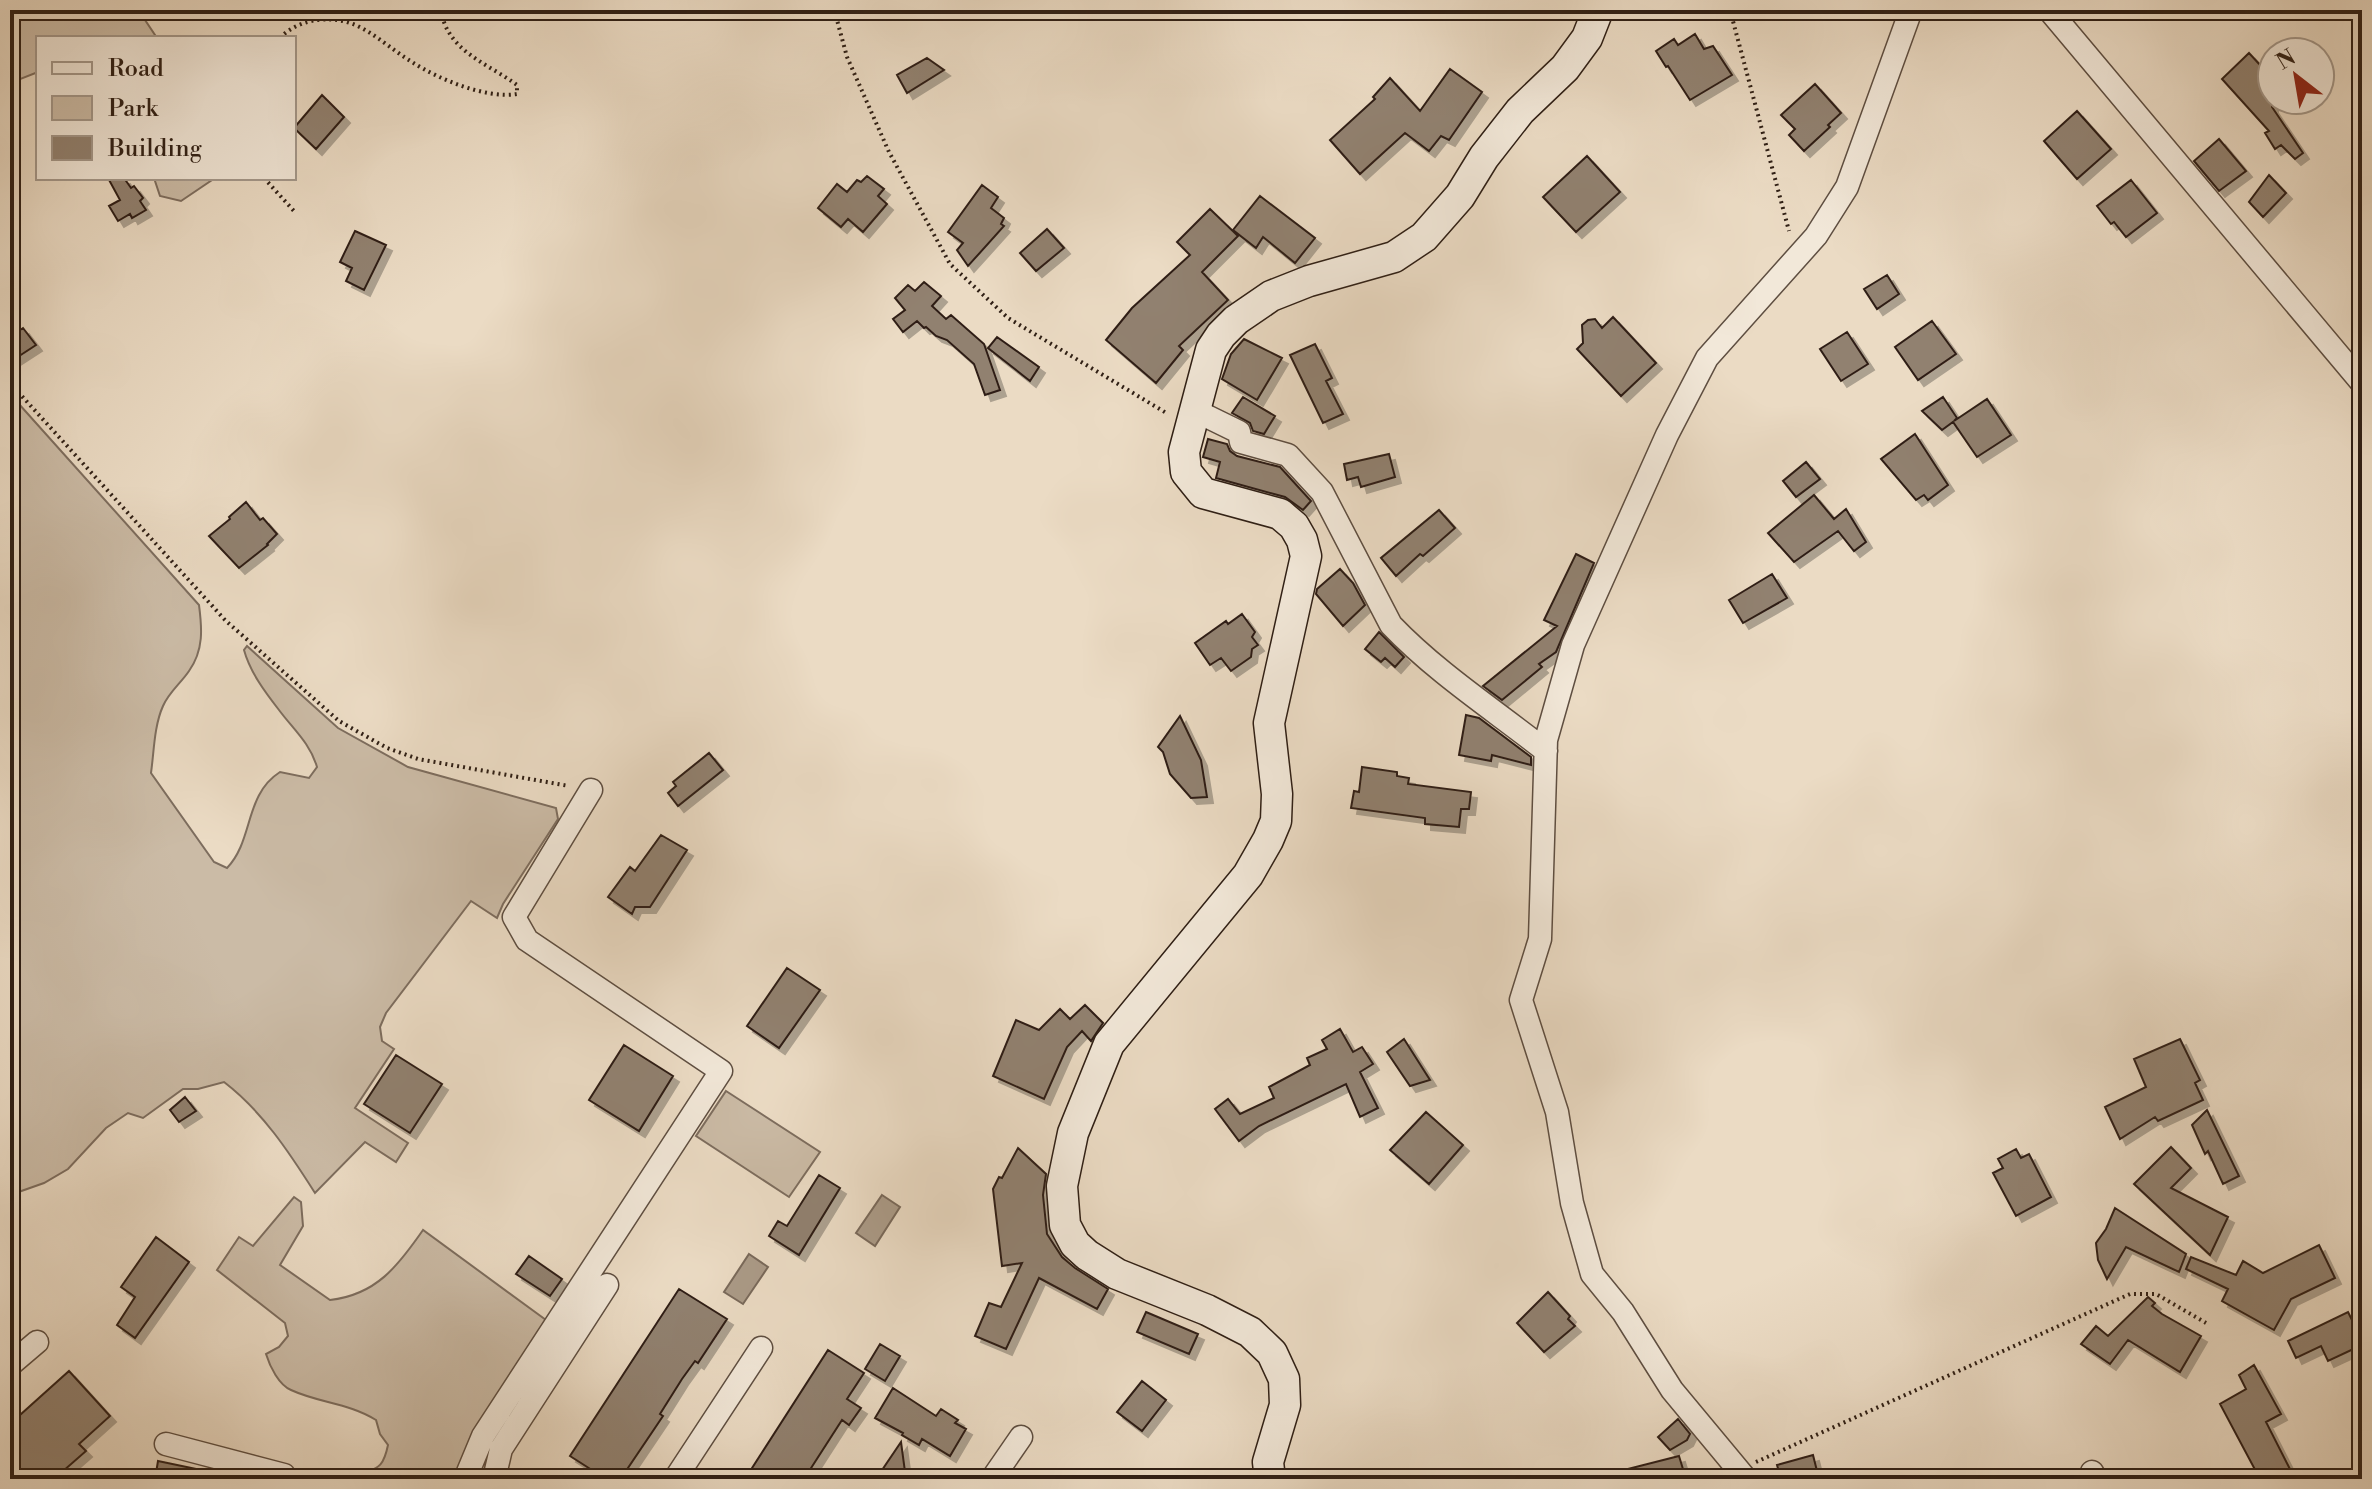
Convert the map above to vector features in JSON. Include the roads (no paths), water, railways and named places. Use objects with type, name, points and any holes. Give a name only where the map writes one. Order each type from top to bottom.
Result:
[{"type":"street","points":[[1270,1479],[1268,1462],[1285,1405],[1284,1379],[1272,1353],[1250,1332],[1207,1310],[1117,1274],[1075,1244],[1065,1225],[1062,1186],[1073,1133],[1109,1044],[1248,875],[1276,821],[1277,794],[1269,723],[1306,556],[1294,526],[1280,514],[1203,493],[1186,472],[1186,415],[1211,350],[1236,320],[1271,296],[1309,281],[1394,257],[1424,237],[1460,196],[1484,157],[1520,111],[1565,68],[1587,38],[1598,10]]},
{"type":"street","points":[[1742,1474],[1672,1390],[1623,1312],[1592,1274],[1572,1203],[1557,1112],[1521,1000],[1540,939],[1546,740],[1573,645],[1667,435],[1707,358],[1816,236],[1847,187],[1911,10]]},
{"type":"street","points":[[2049,10],[2362,383]]},
{"type":"street","points":[[1186,415],[1239,432],[1241,442],[1288,455],[1322,492],[1391,625],[1437,667],[1546,751]]},
{"type":"street","points":[[468,1479],[483,1436],[721,1071],[527,940],[519,929],[514,917],[591,790]]},
{"type":"street","points":[[494,1479],[501,1449],[607,1285]]},
{"type":"street","points":[[10,1365],[37,1342]]},
{"type":"street","points":[[675,1479],[761,1348]]},
{"type":"street","points":[[992,1479],[1021,1437]]},
{"type":"street","points":[[166,1444],[284,1475],[283,1479]]}]
